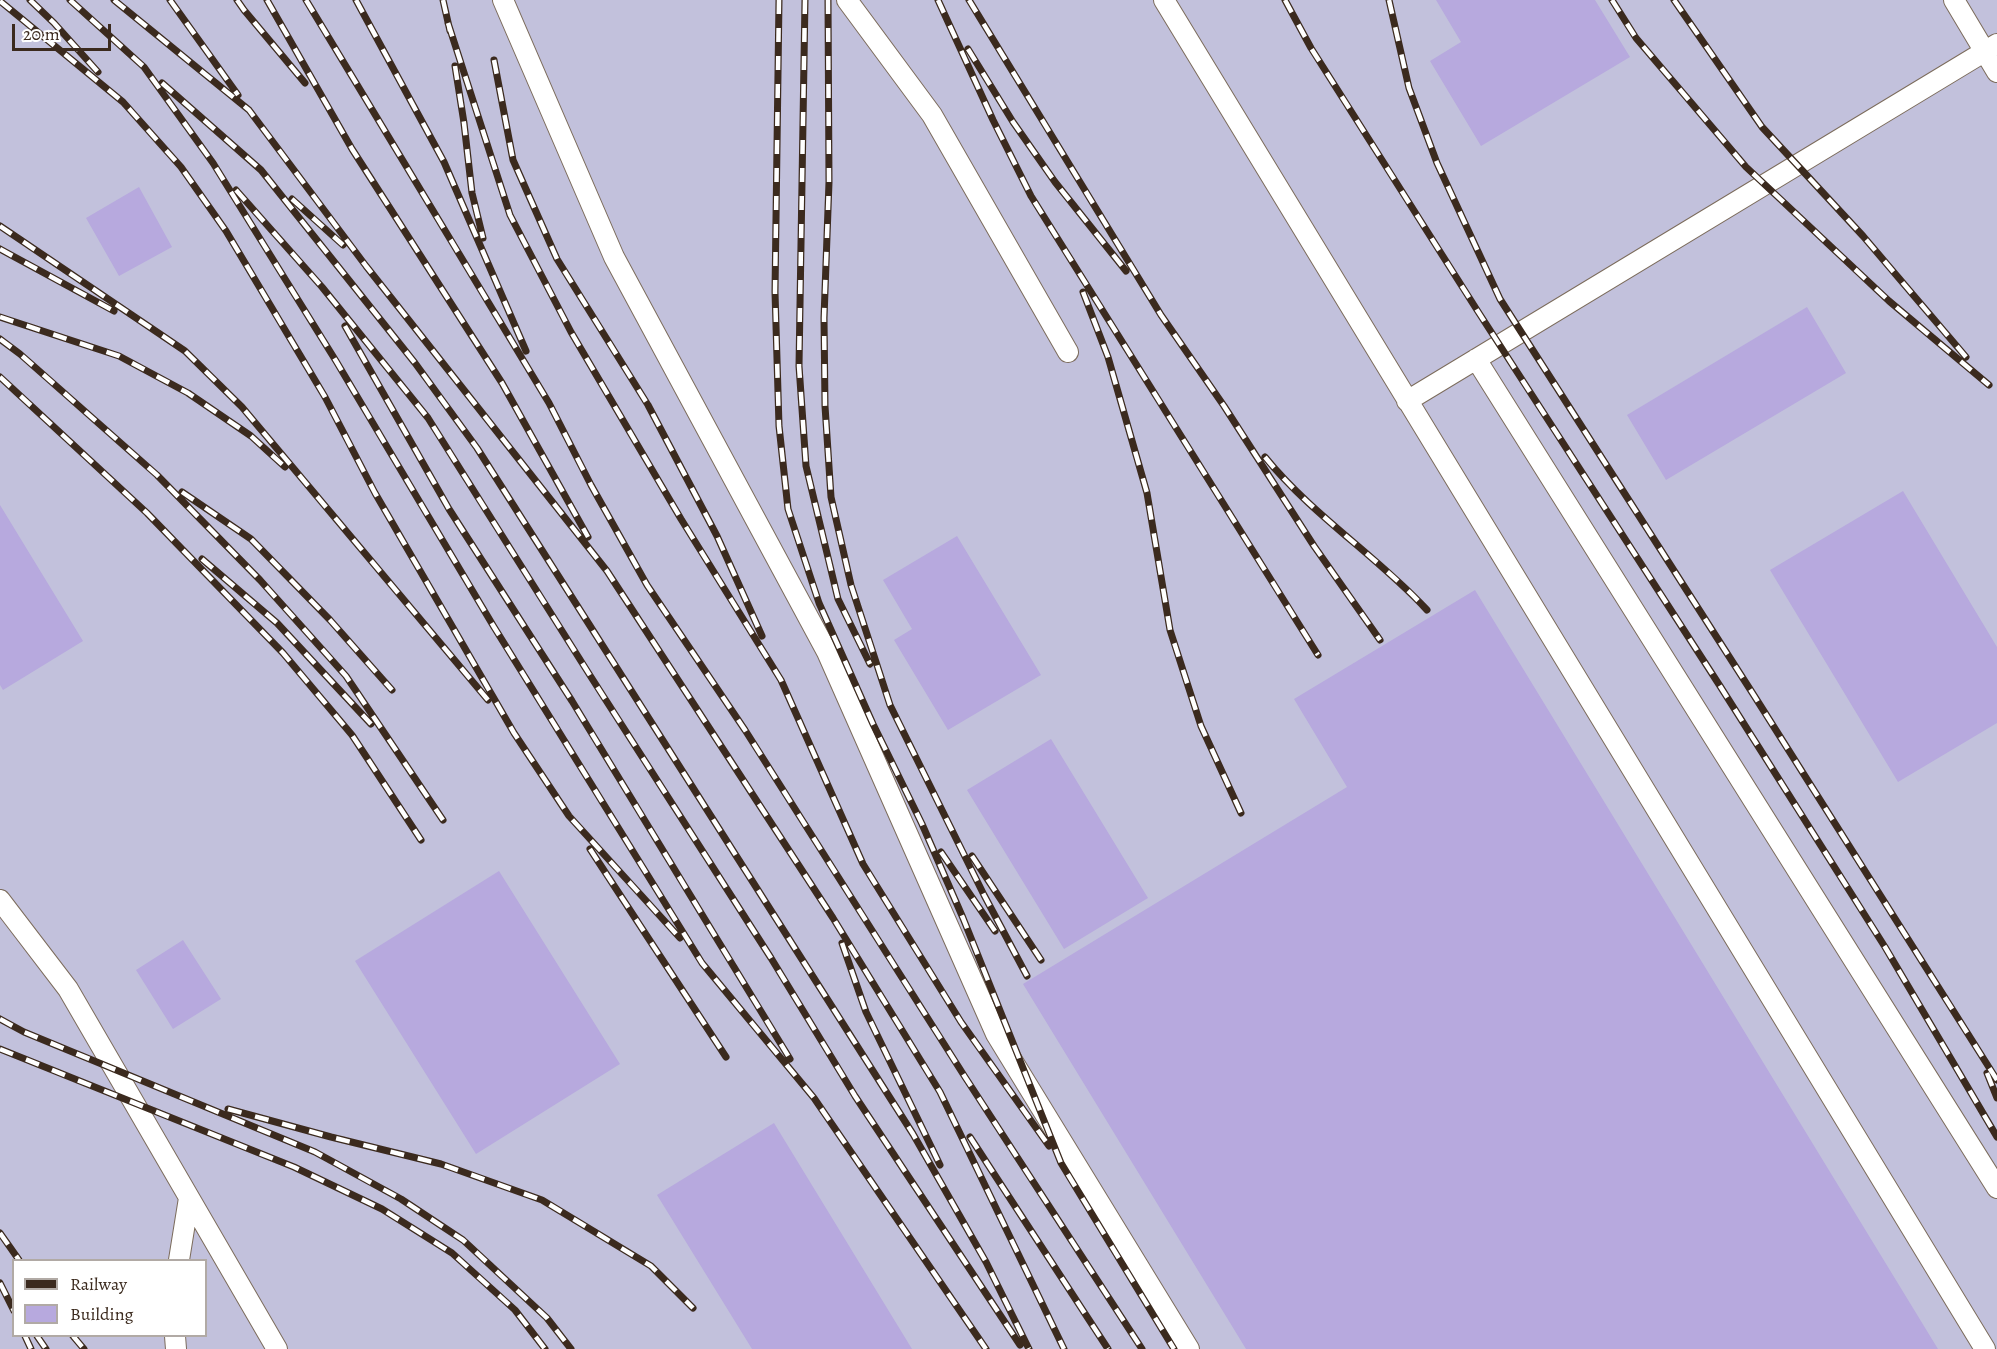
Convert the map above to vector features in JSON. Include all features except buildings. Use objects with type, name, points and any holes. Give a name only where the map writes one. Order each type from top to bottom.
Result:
[{"type":"lane","points":[[503,0],[614,257],[826,652],[996,1034],[1189,1349]]},
{"type":"lane","points":[[847,0],[932,115],[1068,352]]},
{"type":"lane","points":[[1164,0],[1986,1349]]},
{"type":"lane","points":[[1954,0],[1991,47],[1997,72]]},
{"type":"lane","points":[[1407,400],[1991,47]]},
{"type":"lane","points":[[1476,359],[1997,1188]]},
{"type":"lane","points":[[0,900],[68,989],[277,1349]]},
{"type":"lane","points":[[179,1259],[189,1198]]},
{"type":"shaded area","points":[[0,0],[1997,0],[1997,1349],[0,1349]]},
{"type":"railway","points":[[30,0],[98,72]]},
{"type":"railway","points":[[70,0],[144,67],[213,163],[336,361],[494,627],[702,963],[814,1098],[986,1349]]},
{"type":"railway","points":[[114,0],[249,110],[366,266],[607,571],[833,918],[940,1092],[1064,1349]]},
{"type":"railway","points":[[170,0],[238,95]]},
{"type":"railway","points":[[237,0],[305,83]]},
{"type":"railway","points":[[267,0],[352,149],[502,383],[588,537]]},
{"type":"railway","points":[[306,0],[549,403],[591,485],[647,585],[745,730],[965,1077],[1142,1349]]},
{"type":"railway","points":[[356,0],[444,162],[526,351]]},
{"type":"railway","points":[[443,0],[450,31]]},
{"type":"railway","points":[[779,0],[775,292],[779,426],[788,509],[819,603],[963,918],[1061,1163],[1174,1349]]},
{"type":"railway","points":[[805,0],[799,366],[806,466],[838,599],[870,664]]},
{"type":"railway","points":[[828,0],[829,182],[824,318],[825,406],[831,497],[851,585],[890,705],[984,895],[1027,976]]},
{"type":"railway","points":[[938,0],[1031,196],[1318,655]]},
{"type":"railway","points":[[969,0],[1161,315],[1224,406],[1314,546],[1380,640]]},
{"type":"railway","points":[[1285,0],[1311,48],[1885,947],[1997,1137]]},
{"type":"railway","points":[[1389,0],[1409,88],[1437,163],[1500,299],[1997,1080]]},
{"type":"railway","points":[[1612,0],[1636,38],[1746,167],[1889,301],[1989,385]]},
{"type":"railway","points":[[1674,0],[1762,127],[1863,236],[1966,357]]},
{"type":"railway","points":[[0,1],[123,102],[181,167],[226,231],[325,397],[375,493],[514,733],[569,816],[680,938]]},
{"type":"railway","points":[[448,23],[510,215],[571,332],[681,519],[781,680],[863,864],[961,1022],[1049,1146]]},
{"type":"railway","points":[[968,49],[1013,122],[1055,182],[1126,271]]},
{"type":"railway","points":[[494,60],[513,160],[557,259],[648,405],[717,536],[762,636]]},
{"type":"railway","points":[[455,66],[472,193],[483,238]]},
{"type":"railway","points":[[162,83],[261,170],[415,363],[477,448],[913,1134],[986,1262],[1029,1349]]},
{"type":"railway","points":[[236,190],[322,287],[428,418],[771,958],[855,1096],[1020,1345]]},
{"type":"railway","points":[[292,199],[343,245]]},
{"type":"railway","points":[[0,226],[185,351],[242,407],[488,700]]},
{"type":"railway","points":[[0,249],[114,311]]},
{"type":"railway","points":[[1083,292],[1108,357],[1147,493],[1170,630],[1201,726],[1241,813]]},
{"type":"railway","points":[[0,317],[119,356],[188,393],[251,436],[285,467]]},
{"type":"railway","points":[[345,326],[449,509],[572,701],[790,1059]]},
{"type":"railway","points":[[0,339],[157,475],[260,580],[346,676],[443,820]]},
{"type":"railway","points":[[0,377],[147,513],[283,653],[352,735],[421,840]]},
{"type":"railway","points":[[1265,457],[1303,498],[1387,571],[1427,610]]},
{"type":"railway","points":[[182,492],[251,539],[330,620],[392,690]]},
{"type":"railway","points":[[202,559],[277,623],[371,724]]},
{"type":"railway","points":[[590,849],[726,1057]]},
{"type":"railway","points":[[941,852],[995,931]]},
{"type":"railway","points":[[972,856],[1041,960]]},
{"type":"railway","points":[[842,943],[866,1012],[940,1165]]},
{"type":"railway","points":[[0,1019],[24,1032],[315,1152],[401,1199],[463,1240],[547,1318],[571,1349]]},
{"type":"railway","points":[[0,1049],[294,1167],[382,1209],[452,1253],[515,1310],[545,1349]]},
{"type":"railway","points":[[1987,1073],[1997,1098]]},
{"type":"railway","points":[[228,1109],[441,1164],[542,1200],[651,1266],[693,1308]]},
{"type":"railway","points":[[970,1137],[1108,1349]]},
{"type":"railway","points":[[0,1233],[18,1259]]},
{"type":"railway","points":[[0,1283],[12,1307]]},
{"type":"railway","points":[[25,1337],[31,1349]]},
{"type":"railway","points":[[38,1337],[46,1349]]},
{"type":"railway","points":[[74,1337],[84,1349]]}]
